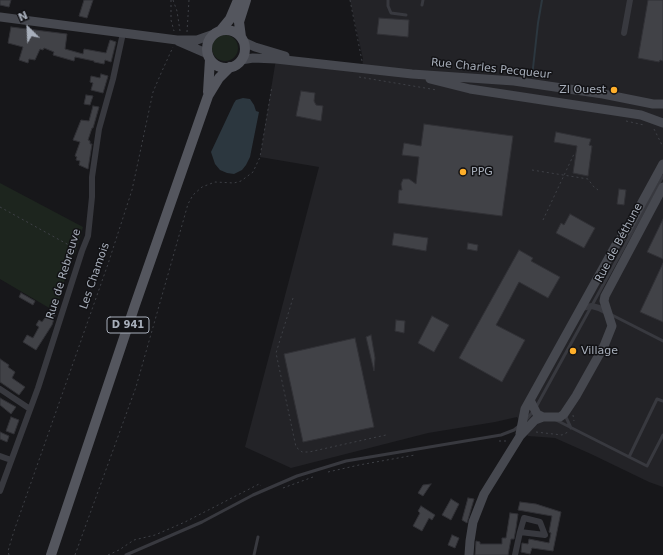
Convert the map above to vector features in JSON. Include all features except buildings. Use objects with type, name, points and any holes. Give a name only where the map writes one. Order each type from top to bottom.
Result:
[{"type":"main road","points":[[209,56],[208,43],[230,19],[238,0]]},
{"type":"main road","points":[[181,40],[209,56],[219,66],[230,67],[236,64],[241,60],[245,51],[239,22],[246,0]]},
{"type":"main road","points":[[0,17],[181,40],[197,40],[217,32],[232,31],[242,40]]},
{"type":"main road","name":"Rue Charles Pecqueur","points":[[242,40],[255,47],[305,62]]},
{"type":"main road","name":"D 941","points":[[208,96],[210,74],[209,56]]},
{"type":"main road","name":"Rue Charles Pecqueur","points":[[241,60],[253,58],[305,62],[412,74],[514,81],[603,94],[653,104],[663,104]]},
{"type":"main road","name":"D 941","points":[[51,555],[135,305],[208,96],[219,78],[230,67]]},
{"type":"main road","name":"Rue Charles Pecqueur","points":[[412,74],[470,89],[646,116],[663,123]]},
{"type":"main road","name":"Rue de Béthune","points":[[520,436],[525,409],[617,243],[627,230],[663,164]]},
{"type":"main road","name":"Rue de Béthune","points":[[612,326],[604,301],[605,296],[663,187]]},
{"type":"main road","points":[[530,400],[537,414],[543,417],[553,418],[569,414],[604,346],[612,326]]},
{"type":"main road","name":"Rue de Béthune","points":[[469,555],[473,522],[484,494],[520,436],[532,423],[543,417]]},
{"type":"street","points":[[624,32],[630,0]]},
{"type":"street","name":"Rue de Rebreuve","points":[[0,491],[38,388],[88,236],[92,197],[92,177],[99,130],[113,79],[123,33]]},
{"type":"street","points":[[581,308],[592,306],[607,312]]},
{"type":"street","points":[[0,389],[30,409]]},
{"type":"street","points":[[0,456],[11,460]]},
{"type":"street","points":[[515,555],[520,532]]},
{"type":"lane","points":[[388,0],[388,6],[391,13],[406,15]]},
{"type":"lane","points":[[422,0],[422,5]]},
{"type":"lane","points":[[126,555],[202,522],[253,495],[297,476],[346,461],[501,435],[514,430],[523,423],[534,409],[663,176]]},
{"type":"lane","points":[[607,312],[663,341]]},
{"type":"lane","points":[[612,326],[623,321]]},
{"type":"lane","points":[[628,457],[657,399],[663,401]]},
{"type":"lane","points":[[569,414],[571,428]]},
{"type":"lane","points":[[553,418],[647,466],[663,435]]},
{"type":"lane","points":[[254,555],[258,537]]},
{"type":"path","points":[[172,0],[171,20],[181,40],[187,31],[189,0]]},
{"type":"path","name":"Les Chamois","points":[[9,555],[8,551],[14,531],[130,197],[153,92],[162,71],[181,40],[177,11],[172,0]]},
{"type":"path","points":[[350,0],[363,59],[362,68]]},
{"type":"path","points":[[75,555],[136,387],[188,204],[193,195],[202,187],[215,182],[234,183],[241,181],[252,172],[260,157],[272,86]]},
{"type":"path","points":[[543,220],[574,154]]},
{"type":"path","points":[[532,170],[588,179],[598,190]]},
{"type":"path","points":[[0,207],[82,251]]},
{"type":"path","points":[[293,298],[276,353],[296,447],[302,452],[309,452],[386,435]]},
{"type":"path","points":[[532,432],[547,432],[562,435],[574,425],[569,414]]},
{"type":"path","points":[[496,441],[507,440],[514,444]]},
{"type":"shaded area","points":[[350,0],[663,0],[663,487],[649,482],[555,438],[528,436],[517,417],[428,433],[291,468],[245,447],[319,167],[260,157],[276,59],[362,68],[363,59]]},
{"type":"shaded area","points":[[225,35],[234,39],[238,48],[234,57],[225,61],[216,57],[212,48],[216,39]]},
{"type":"shaded area","points":[[243,98],[250,99],[256,111],[259,112],[250,157],[242,170],[234,174],[227,173],[220,170],[215,164],[211,152],[234,103],[236,100]]},
{"type":"shaded area","points":[[0,183],[83,227],[75,255],[73,254],[69,265],[56,312],[0,279]]},
{"type":"waterway","points":[[532,77],[542,0]]},
{"type":"place","name":"ZI Ouest","points":[[614,90]]},
{"type":"place","name":"PPG","points":[[463,172]]},
{"type":"place","name":"Village","points":[[573,351]]}]
